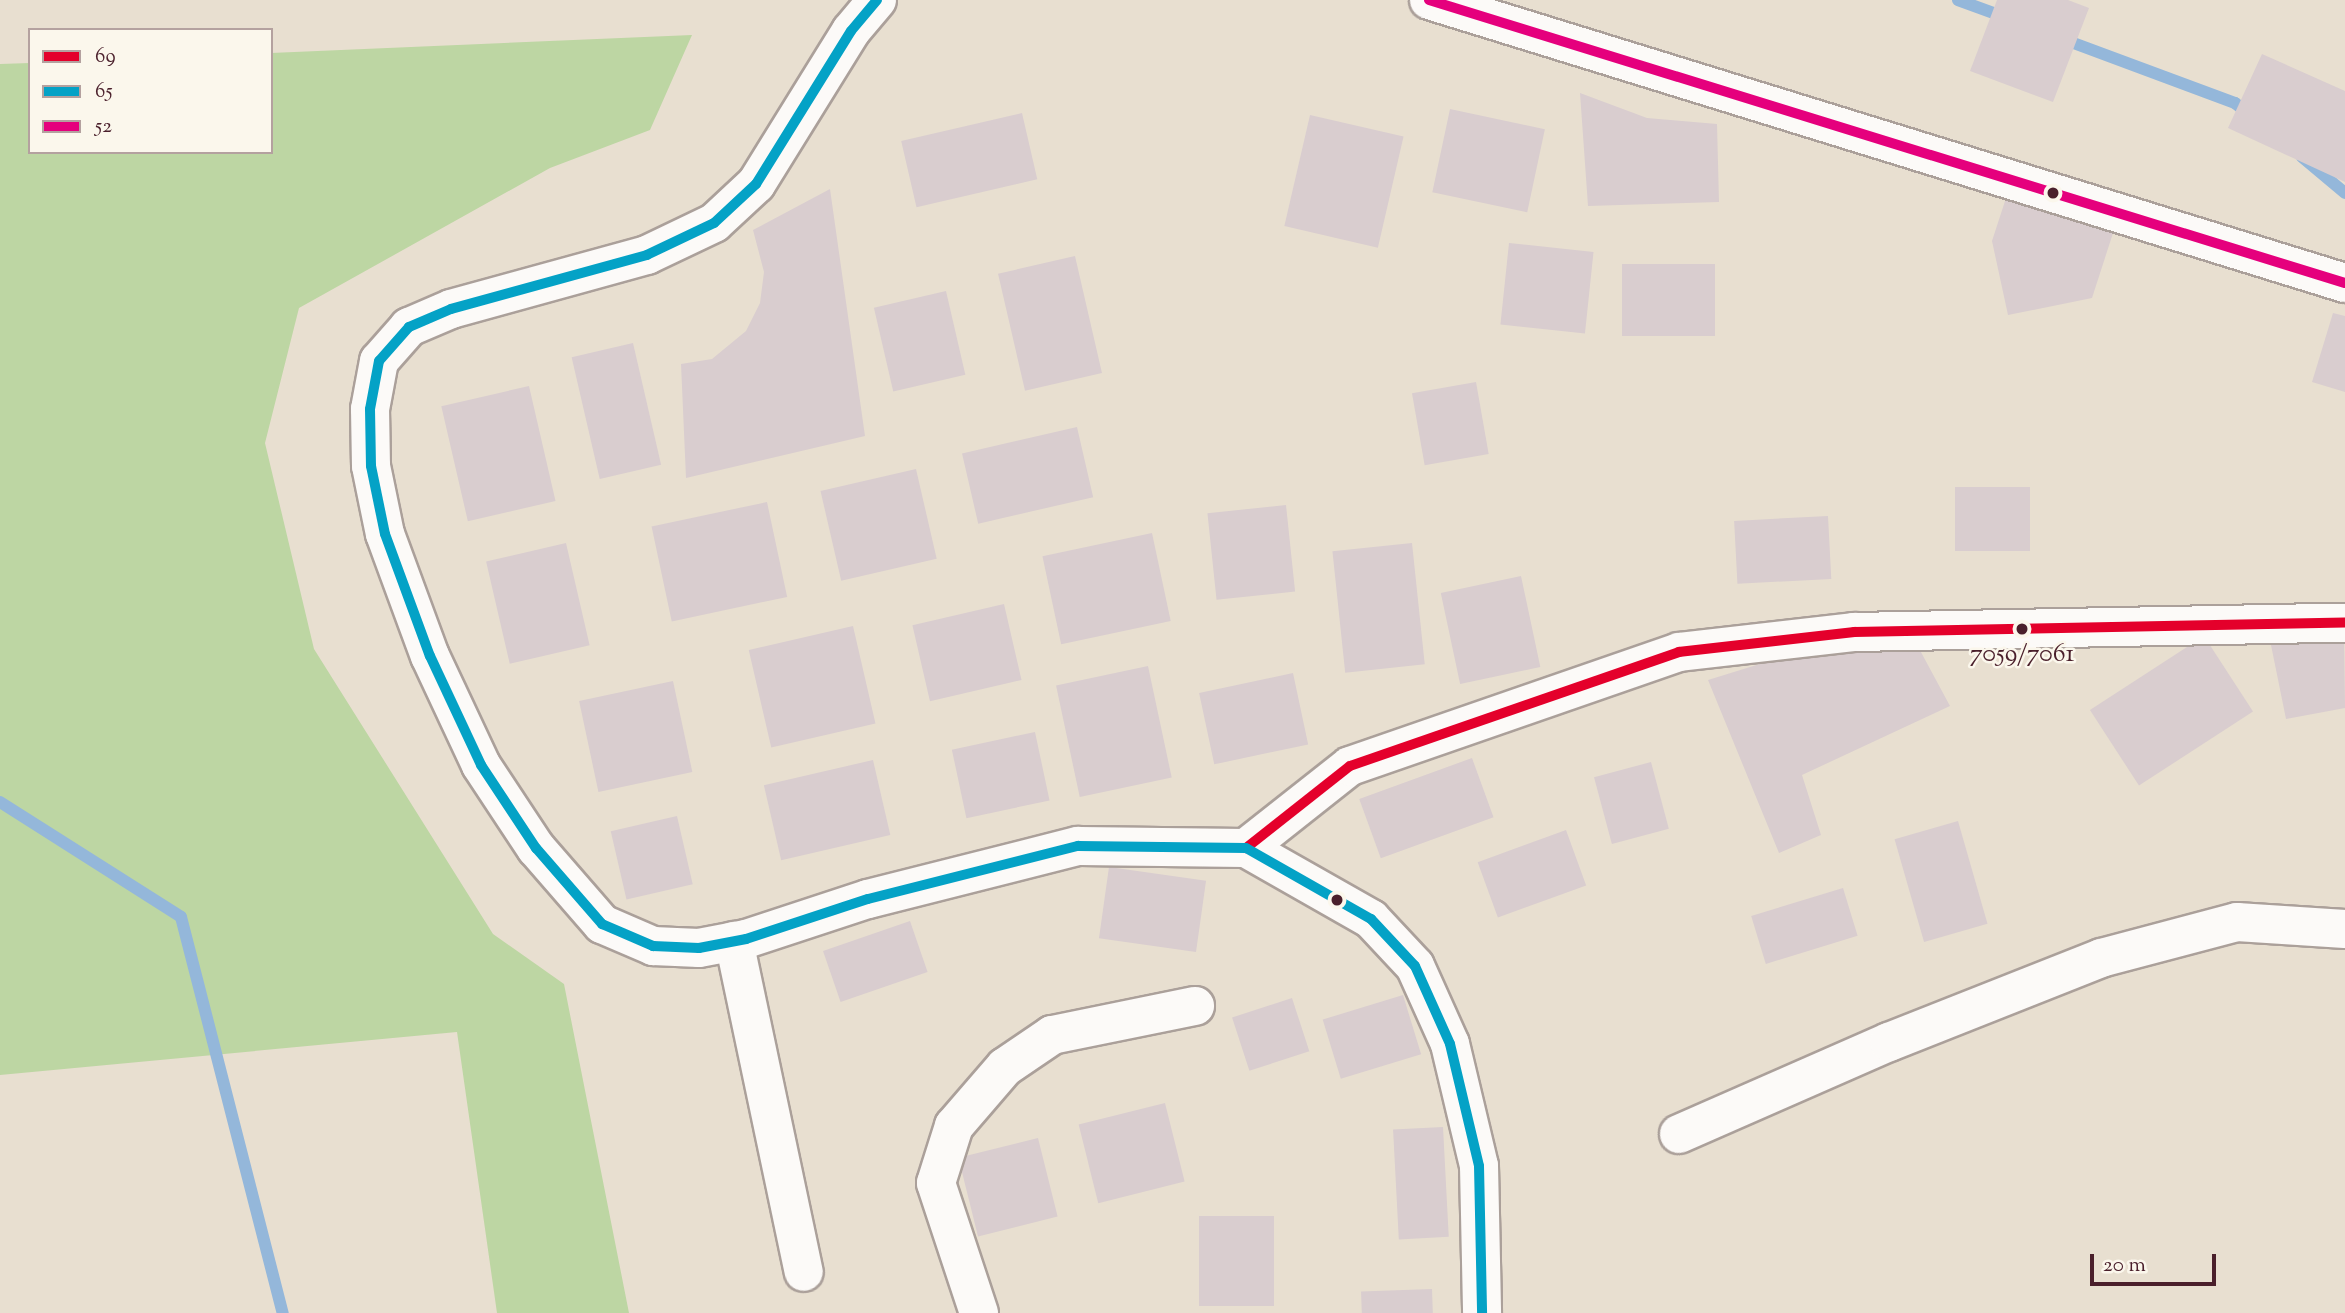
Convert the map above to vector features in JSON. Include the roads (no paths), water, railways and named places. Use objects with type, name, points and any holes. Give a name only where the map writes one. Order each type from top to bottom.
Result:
[{"type":"street","points":[[877,0],[851,32],[756,184],[714,223],[647,255],[451,309],[409,327],[379,361],[370,409],[370,466],[385,534],[430,656],[481,765],[536,848],[602,924],[653,946],[699,948],[734,941],[868,899],[1078,846],[1246,848],[1371,919],[1415,965],[1450,1044],[1479,1166],[1482,1313]]},
{"type":"street","points":[[1429,0],[2345,283]]},
{"type":"street","points":[[1246,848],[1350,766],[1679,652],[1854,632],[2345,624]]},
{"type":"street","points":[[1679,1134],[1889,1042],[2101,958],[2237,922],[2345,929]]},
{"type":"street","points":[[734,941],[804,1272]]},
{"type":"street","points":[[979,1313],[936,1183],[954,1126],[1005,1067],[1052,1035],[1195,1006]]},
{"type":"waterway","points":[[1958,0],[2007,18]]},
{"type":"waterway","points":[[2060,38],[2235,103],[2250,115]]},
{"type":"waterway","points":[[2302,157],[2345,193]]},
{"type":"waterway","points":[[0,802],[181,917],[283,1313]]},
{"type":"place","name":"7059/7061","points":[[2022,629]]}]
